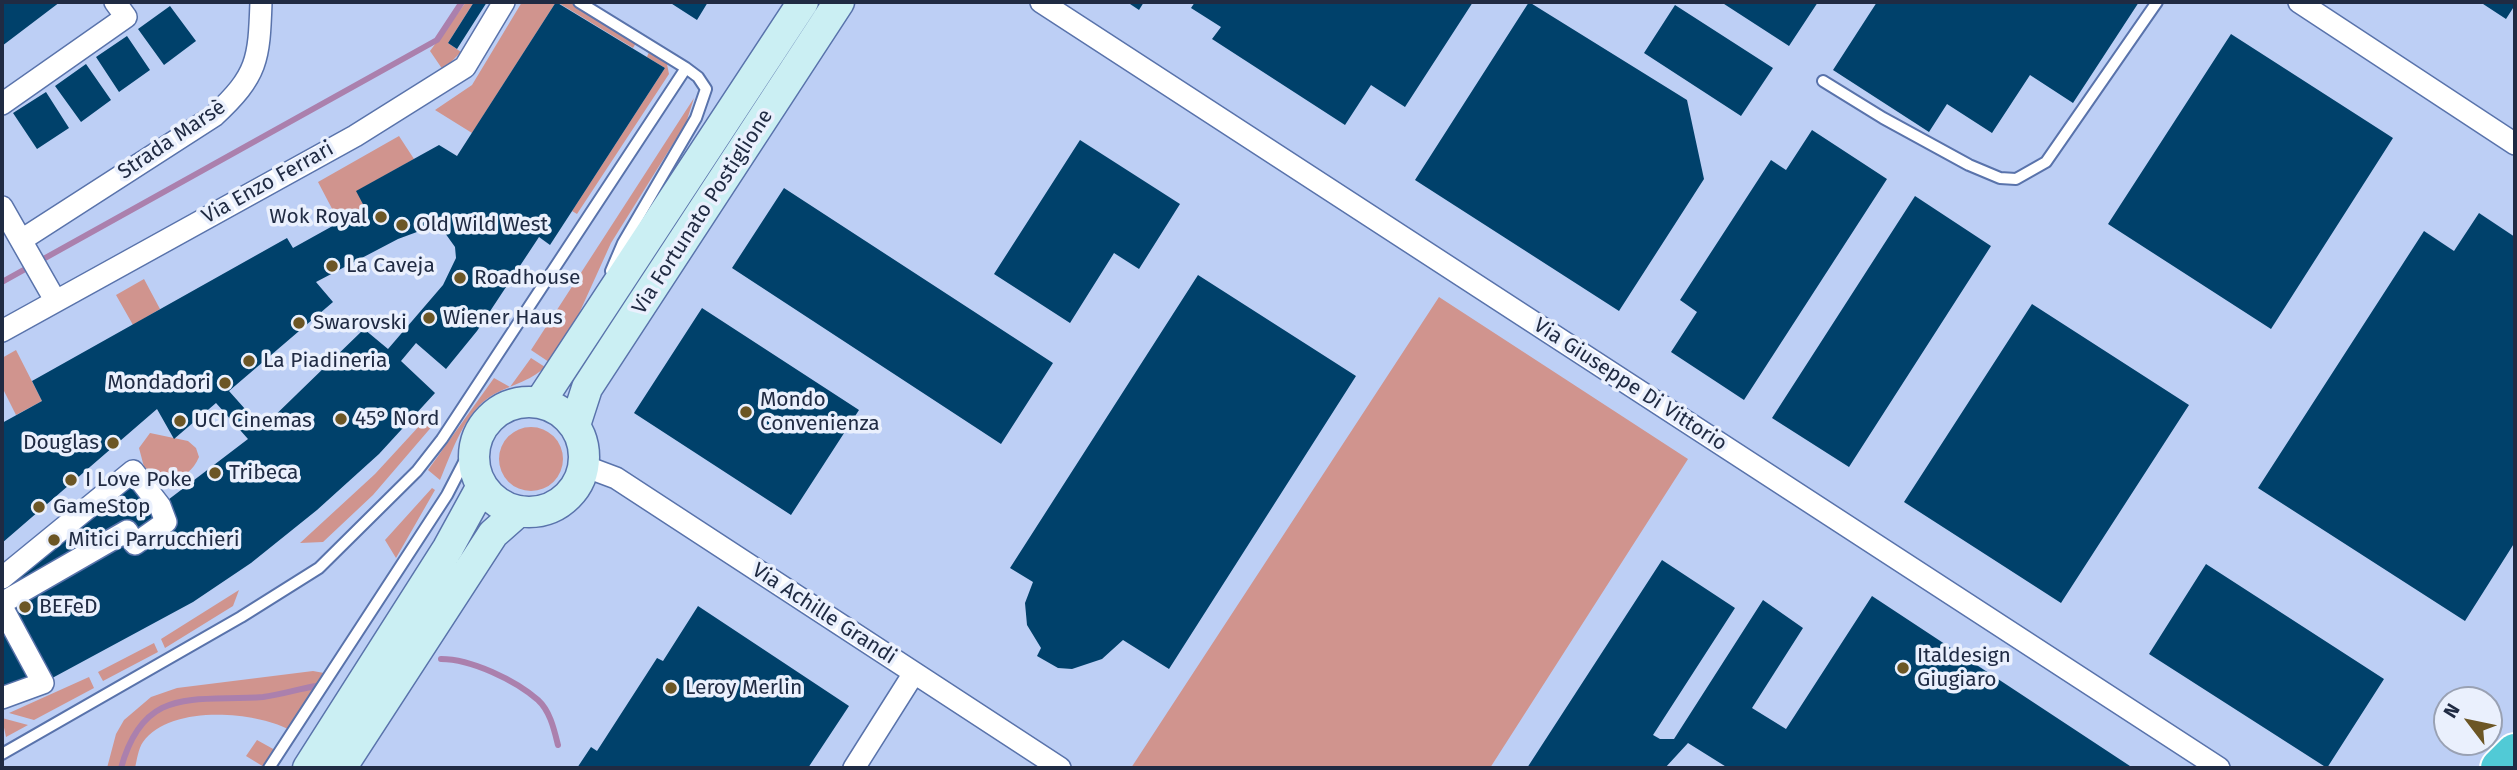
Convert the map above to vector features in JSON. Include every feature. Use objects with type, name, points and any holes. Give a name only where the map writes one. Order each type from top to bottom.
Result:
[{"type":"highway","points":[[2500,768],[2515,753]]},
{"type":"street","points":[[2,104],[126,17],[115,2]]},
{"type":"street","name":"Strada Marsè","points":[[26,244],[214,116],[237,94],[251,74],[259,51],[261,2]]},
{"type":"street","name":"Via Enzo Ferrari","points":[[2,331],[355,136],[465,67],[504,2]]},
{"type":"street","name":"Via Fortunato Postiglione","points":[[540,402],[803,2]]},
{"type":"street","name":"Via Fortunato Postiglione","points":[[575,425],[587,388],[839,2]]},
{"type":"street","name":"Via Giuseppe Di Vittorio","points":[[1041,2],[2219,768]]},
{"type":"street","points":[[2299,2],[2515,144]]},
{"type":"street","points":[[2,207],[26,244],[55,300]]},
{"type":"street","points":[[540,402],[566,414],[575,425],[584,449],[584,467],[570,495],[555,506],[537,512],[519,511],[492,498],[482,486],[474,461],[478,435],[485,424],[504,408],[515,403],[540,402]]},
{"type":"street","name":"Via Achille Grandi","points":[[584,467],[616,478],[1060,768]]},
{"type":"street","points":[[2,578],[133,471],[160,506],[166,522],[135,544],[127,531],[2,605],[43,683],[2,698]]},
{"type":"street","points":[[308,768],[448,548],[482,486]]},
{"type":"street","points":[[341,768],[493,534],[519,511]]},
{"type":"street","points":[[854,768],[914,673]]},
{"type":"lane","points":[[579,2],[685,68],[698,77],[706,89],[704,101],[623,243],[590,326]]},
{"type":"lane","points":[[1823,81],[1883,118],[1969,165],[2000,178],[2016,179],[2046,162],[2157,2]]},
{"type":"lane","points":[[2,754],[281,593],[319,568],[354,537],[417,471],[442,439],[685,68]]},
{"type":"lane","points":[[269,768],[447,495],[478,435]]},
{"type":"shaded area","points":[[466,2],[474,2],[448,43],[461,52],[443,70],[430,51]]},
{"type":"shaded area","points":[[522,2],[556,2],[472,133],[435,110],[472,85]]},
{"type":"shaded area","points":[[557,2],[570,2],[636,43],[633,48]]},
{"type":"shaded area","points":[[649,52],[667,64],[669,74],[577,214],[572,211],[665,68],[647,57]]},
{"type":"shaded area","points":[[694,98],[686,123],[611,243],[577,318],[549,362],[531,350]]},
{"type":"shaded area","points":[[399,136],[414,159],[357,191],[365,208],[339,222],[318,182]]},
{"type":"shaded area","points":[[144,279],[160,309],[133,325],[116,295]]},
{"type":"shaded area","points":[[1439,297],[1688,459],[1490,768],[1131,768]]},
{"type":"shaded area","points":[[16,350],[42,401],[16,415],[2,387],[2,358]]},
{"type":"shaded area","points":[[531,358],[545,367],[533,376],[510,387]]},
{"type":"shaded area","points":[[494,378],[510,387],[491,396],[473,412],[440,480],[428,470]]},
{"type":"shaded area","points":[[433,411],[434,424],[373,495],[323,542],[300,543],[375,474]]},
{"type":"shaded area","points":[[531,427],[543,429],[554,436],[561,447],[561,471],[554,482],[543,489],[531,491],[519,489],[508,482],[501,471],[499,459],[501,447],[508,436],[519,429]]},
{"type":"shaded area","points":[[150,433],[188,441],[196,448],[199,457],[189,471],[182,475],[168,477],[152,472],[144,467],[139,448]]},
{"type":"shaded area","points":[[432,488],[435,490],[396,558],[385,540]]},
{"type":"shaded area","points":[[239,590],[233,606],[165,648],[161,639]]},
{"type":"shaded area","points":[[154,643],[158,652],[103,681],[98,672]]},
{"type":"shaded area","points":[[313,671],[324,673],[288,729],[254,718],[233,715],[191,717],[155,730],[141,745],[135,768],[107,768],[116,734],[124,720],[151,697],[177,688]]},
{"type":"shaded area","points":[[89,677],[94,688],[34,720],[9,713]]},
{"type":"shaded area","points":[[2,718],[28,725],[6,737]]},
{"type":"shaded area","points":[[257,740],[275,750],[264,767],[246,756]]},
{"type":"building","points":[[2,2],[60,2],[2,46]]},
{"type":"building","points":[[474,2],[487,2],[457,49],[448,43]]},
{"type":"building","name":"45° Nord","points":[[556,2],[665,68],[550,245],[539,237],[477,331],[446,369],[416,343],[401,361],[435,393],[379,454],[317,510],[251,563],[193,602],[43,683],[2,698],[2,578],[133,471],[160,506],[248,439],[216,403],[174,439],[157,409],[2,543],[2,423],[42,401],[32,381],[287,238],[293,248],[365,208],[356,191],[439,145],[457,156]],"holes":[[[425,229],[445,233],[455,247],[456,258],[443,285],[388,349],[364,329],[262,428],[229,391],[333,302],[316,282],[398,239]]]},
{"type":"building","points":[[669,2],[708,2],[697,20]]},
{"type":"building","points":[[1127,2],[1144,2],[1139,10]]},
{"type":"building","points":[[1195,2],[1473,2],[1405,107],[1371,85],[1345,125],[1212,39],[1221,27],[1191,8]]},
{"type":"building","points":[[1529,2],[1687,100],[1704,179],[1619,311],[1415,180]]},
{"type":"building","points":[[1721,2],[1818,2],[1789,46]]},
{"type":"building","points":[[1877,2],[2139,2],[2073,103],[2030,75],[1992,133],[1947,104],[1929,132],[1833,70]]},
{"type":"building","points":[[2480,2],[2515,2],[2515,5],[2506,19]]},
{"type":"building","points":[[1675,5],[1773,68],[1741,116],[1644,53]]},
{"type":"building","points":[[170,6],[196,41],[164,65],[138,29]]},
{"type":"building","points":[[2231,34],[2393,138],[2271,329],[2108,224]]},
{"type":"building","points":[[127,36],[150,70],[119,92],[96,57]]},
{"type":"building","points":[[86,64],[111,100],[81,122],[55,86]]},
{"type":"building","points":[[46,92],[69,128],[37,149],[13,113]]},
{"type":"building","points":[[1812,130],[1887,179],[1744,400],[1671,352],[1697,312],[1680,300],[1771,160],[1786,170]]},
{"type":"building","points":[[1080,140],[1180,204],[1139,269],[1114,253],[1070,323],[994,274]]},
{"type":"building","points":[[784,188],[1053,363],[1001,444],[732,268]]},
{"type":"building","points":[[1915,196],[1991,246],[1849,467],[1772,418]]},
{"type":"building","points":[[2479,213],[2515,237],[2515,542],[2465,621],[2258,488],[2424,231],[2454,251]]},
{"type":"building","points":[[1198,275],[1356,376],[1169,669],[1123,640],[1102,659],[1072,669],[1058,668],[1037,656],[1041,648],[1027,625],[1025,603],[1033,582],[1010,568]]},
{"type":"building","points":[[2032,304],[2189,405],[2061,603],[1904,502]]},
{"type":"building","name":"Mondo Convenienza","points":[[702,308],[859,410],[791,515],[634,413]]},
{"type":"building","name":"Italdesign Giugiaro","points":[[1662,560],[1735,608],[1653,735],[1660,739],[1674,739],[1763,600],[1803,628],[1752,708],[1786,729],[1872,596],[2133,768],[1728,768],[1688,743],[1665,768],[1527,768]]},
{"type":"building","points":[[2206,564],[2384,679],[2327,768],[2149,654]]},
{"type":"building","points":[[698,606],[849,706],[808,768],[577,768],[591,747],[597,751],[657,658],[663,661]]},
{"type":"waterway","points":[[2,282],[437,40],[462,2]]},
{"type":"waterway","points":[[441,659],[479,667],[528,692],[546,709],[558,745]]},
{"type":"waterway","points":[[121,768],[131,741],[143,723],[158,710],[174,703],[263,697],[316,686]]},
{"type":"place","name":"Wok Royal","points":[[381,217]]},
{"type":"place","name":"Old Wild West","points":[[402,225]]},
{"type":"place","name":"La Caveja","points":[[332,266]]},
{"type":"place","name":"Roadhouse","points":[[460,278]]},
{"type":"place","name":"Wiener Haus","points":[[429,318]]},
{"type":"place","name":"Swarovski","points":[[299,323]]},
{"type":"place","name":"La Piadineria","points":[[249,361]]},
{"type":"place","name":"Mondadori","points":[[225,383]]},
{"type":"place","name":"Mondo Convenienza","points":[[746,412]]},
{"type":"place","name":"45° Nord","points":[[341,419]]},
{"type":"place","name":"UCI Cinemas","points":[[180,421]]},
{"type":"place","name":"Douglas","points":[[113,443]]},
{"type":"place","name":"Tribeca","points":[[215,473]]},
{"type":"place","name":"I Love Poke","points":[[71,480]]},
{"type":"place","name":"GameStop","points":[[39,507]]},
{"type":"place","name":"Mitici Parrucchieri","points":[[54,540]]},
{"type":"place","name":"BEFeD","points":[[25,607]]},
{"type":"place","name":"Italdesign Giugiaro","points":[[1903,668]]},
{"type":"place","name":"Leroy Merlin","points":[[671,688]]}]
